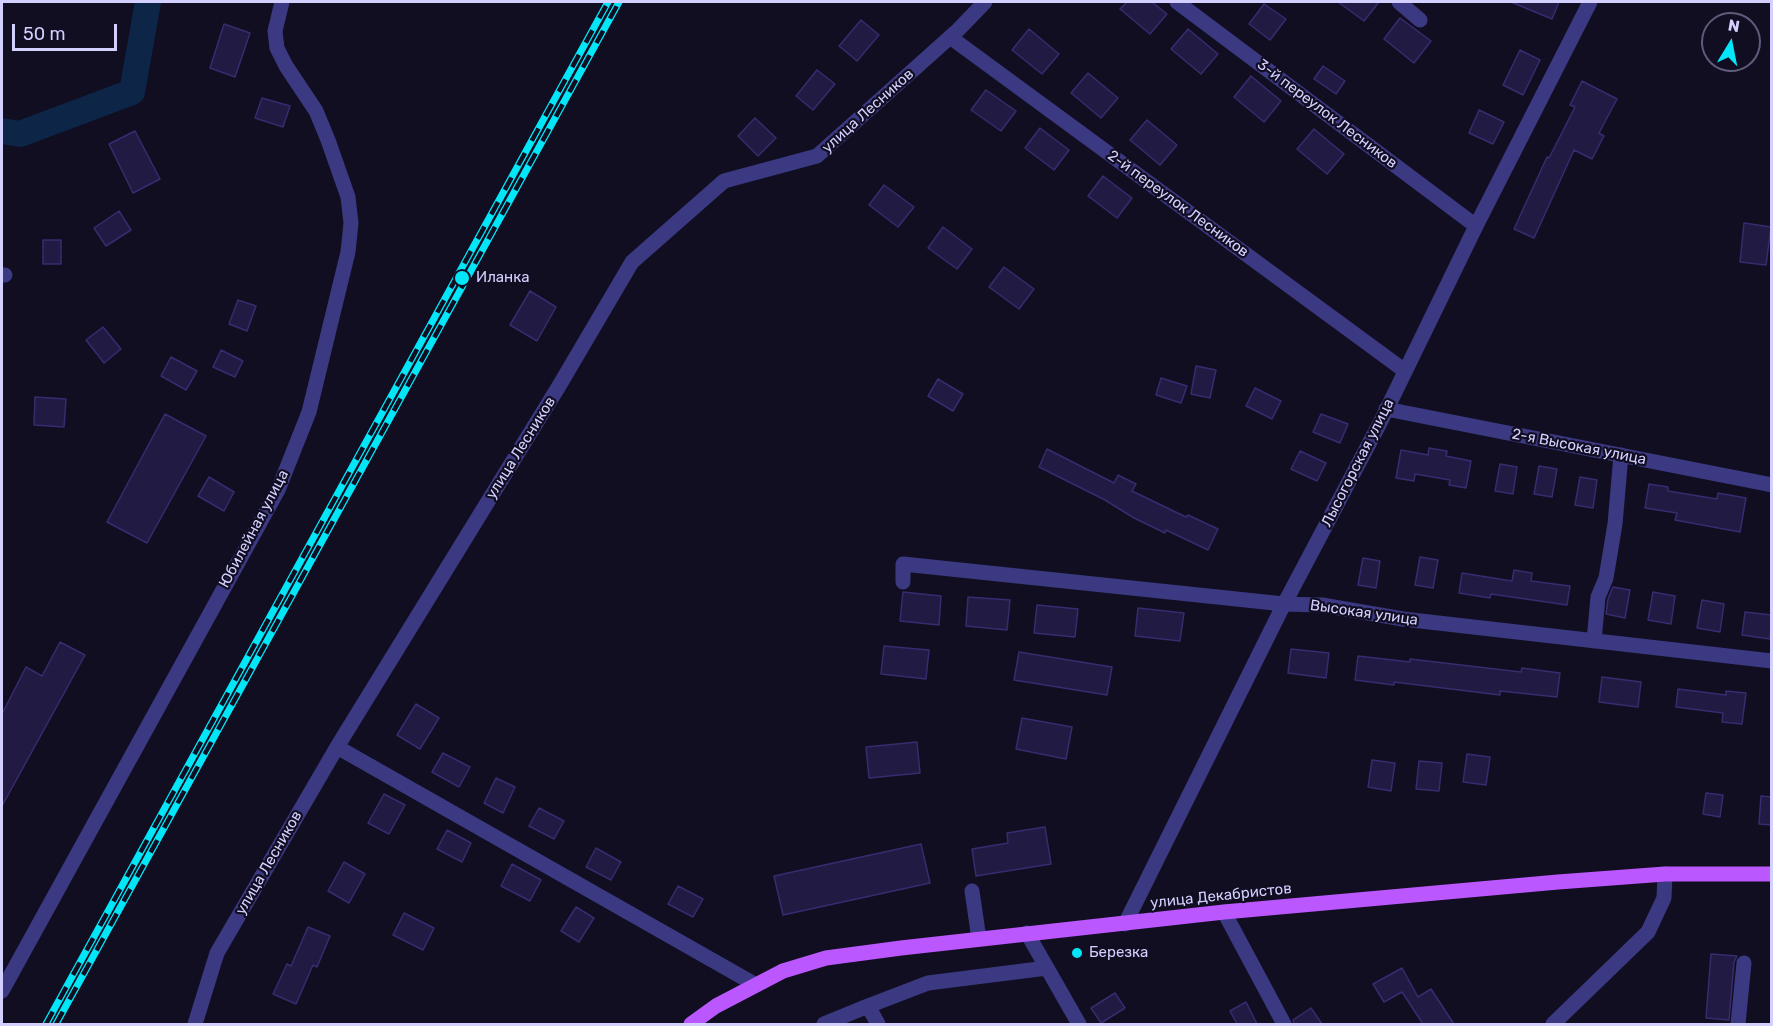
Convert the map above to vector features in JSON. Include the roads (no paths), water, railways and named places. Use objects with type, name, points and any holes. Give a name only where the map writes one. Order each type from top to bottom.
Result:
[{"type":"main road","name":"улица Декабристов","points":[[691,1024],[716,1006],[783,971],[826,958],[1224,912],[1665,874],[1772,874]]},
{"type":"street","name":"Юбилейная улица","points":[[2,991],[278,490],[309,412],[348,252],[351,223],[348,197],[316,111],[286,66],[277,48],[275,31],[282,2]]},
{"type":"street","name":"улица Лесников","points":[[195,1024],[217,953],[337,747],[559,386],[632,262],[724,181],[817,156],[950,37],[985,2]]},
{"type":"street","name":"3-й переулок Лесников","points":[[1177,2],[1476,226]]},
{"type":"street","points":[[1399,2],[1420,20]]},
{"type":"street","name":"Лысогорская улица","points":[[1125,924],[1284,604],[1386,409],[1590,2]]},
{"type":"street","name":"2-й переулок Лесников","points":[[950,37],[1405,371]]},
{"type":"street","name":"2-я Высокая улица","points":[[1386,409],[1772,485]]},
{"type":"street","points":[[1594,641],[1598,597],[1606,578],[1615,524],[1621,455]]},
{"type":"street","name":"Высокая улица","points":[[903,582],[903,564],[1284,604],[1322,605],[1403,619],[1772,661]]},
{"type":"street","points":[[337,747],[756,985]]},
{"type":"street","points":[[1553,1024],[1648,932],[1664,898],[1665,874]]},
{"type":"street","points":[[972,891],[979,939]]},
{"type":"street","points":[[1224,912],[1284,1024]]},
{"type":"street","points":[[1027,933],[1079,1024]]},
{"type":"street","points":[[1738,1024],[1744,963]]},
{"type":"street","points":[[824,1024],[928,983],[1047,968]]},
{"type":"street","points":[[868,1006],[878,1024]]},
{"type":"waterway","name":"Иланка","points":[[2,131],[20,134],[132,92],[148,2]]},
{"type":"railway","points":[[46,1024],[608,2]]},
{"type":"railway","points":[[56,1024],[619,2]]},
{"type":"place","name":"Иланка","points":[[462,278]]},
{"type":"place","name":"Березка","points":[[1077,953]]}]
